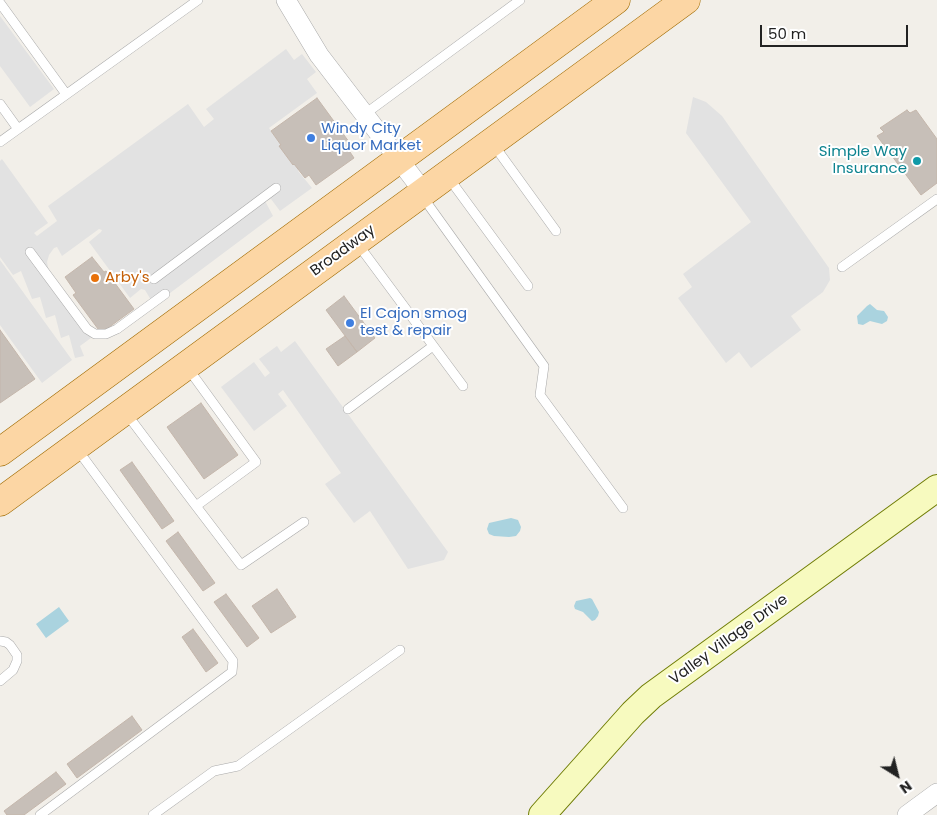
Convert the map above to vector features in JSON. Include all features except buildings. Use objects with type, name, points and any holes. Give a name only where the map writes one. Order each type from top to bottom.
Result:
[{"type":"main road","points":[[0,452],[398,158],[616,0]]},
{"type":"main road","name":"Broadway","points":[[0,502],[686,0]]},
{"type":"street","points":[[286,0],[319,55],[398,158],[422,193]]},
{"type":"street","name":"Valley Village Drive","points":[[542,815],[633,713],[651,696],[937,488]]},
{"type":"street","points":[[907,815],[937,793]]},
{"type":"lane","points":[[0,142],[198,0]]},
{"type":"lane","points":[[365,114],[520,0]]},
{"type":"lane","points":[[0,3],[66,94]]},
{"type":"lane","points":[[0,104],[18,129]]},
{"type":"lane","points":[[491,142],[556,231]]},
{"type":"lane","points":[[446,175],[528,286]]},
{"type":"lane","points":[[154,279],[276,188]]},
{"type":"lane","points":[[422,193],[544,366],[540,395],[623,508]]},
{"type":"lane","points":[[842,267],[937,199]]},
{"type":"lane","points":[[356,241],[462,386]]},
{"type":"lane","points":[[30,252],[87,329],[95,334],[106,334],[117,329],[165,294]]},
{"type":"lane","points":[[348,409],[433,346]]},
{"type":"lane","points":[[186,366],[256,462],[196,506]]},
{"type":"lane","points":[[124,411],[241,565],[304,522]]},
{"type":"lane","points":[[40,815],[232,672],[233,661],[75,447]]},
{"type":"lane","points":[[0,642],[6,642],[10,645],[17,656],[13,670],[0,681]]},
{"type":"lane","points":[[153,815],[214,771],[238,766],[400,650]]},
{"type":"shaded area","points":[[0,16],[54,89],[30,107],[0,66]]},
{"type":"shaded area","points":[[286,49],[294,60],[302,54],[316,72],[307,79],[317,93],[269,128],[312,188],[280,211],[271,199],[265,201],[273,216],[154,305],[145,290],[141,289],[130,298],[89,242],[102,230],[99,229],[62,256],[57,247],[54,248],[47,262],[49,272],[95,335],[80,346],[84,356],[75,358],[69,335],[61,338],[55,315],[46,318],[40,297],[32,299],[21,271],[13,275],[0,257],[0,161],[2,159],[48,223],[34,233],[37,236],[57,221],[48,206],[188,104],[204,127],[214,119],[206,109]]},
{"type":"shaded area","points":[[693,97],[706,102],[722,116],[829,268],[830,280],[823,292],[791,316],[801,330],[751,368],[739,352],[726,363],[678,298],[692,287],[683,274],[751,222],[686,133]]},
{"type":"shaded area","points":[[0,260],[72,360],[42,383],[0,325]]},
{"type":"shaded area","points":[[295,341],[448,552],[444,560],[408,569],[370,511],[354,523],[325,484],[341,473],[283,390],[278,394],[287,406],[254,431],[221,387],[254,362],[265,377],[270,373],[259,359],[277,346],[281,352]]},
{"type":"water","points":[[870,304],[877,310],[884,311],[888,317],[887,321],[882,324],[870,321],[863,325],[858,324],[857,316]]},
{"type":"water","points":[[511,518],[518,520],[521,527],[516,536],[494,536],[489,534],[487,529],[489,523]]},
{"type":"water","points":[[590,598],[599,612],[595,620],[592,621],[583,612],[575,609],[574,606],[576,601]]},
{"type":"water","points":[[59,607],[69,621],[46,638],[36,624]]},
{"type":"place","name":"Windy City Liquor Market","points":[[311,138]]},
{"type":"place","name":"Simple Way Insurance","points":[[917,161]]},
{"type":"place","name":"Arby's","points":[[95,278]]},
{"type":"place","name":"El Cajon smog test & repair","points":[[350,323]]}]
